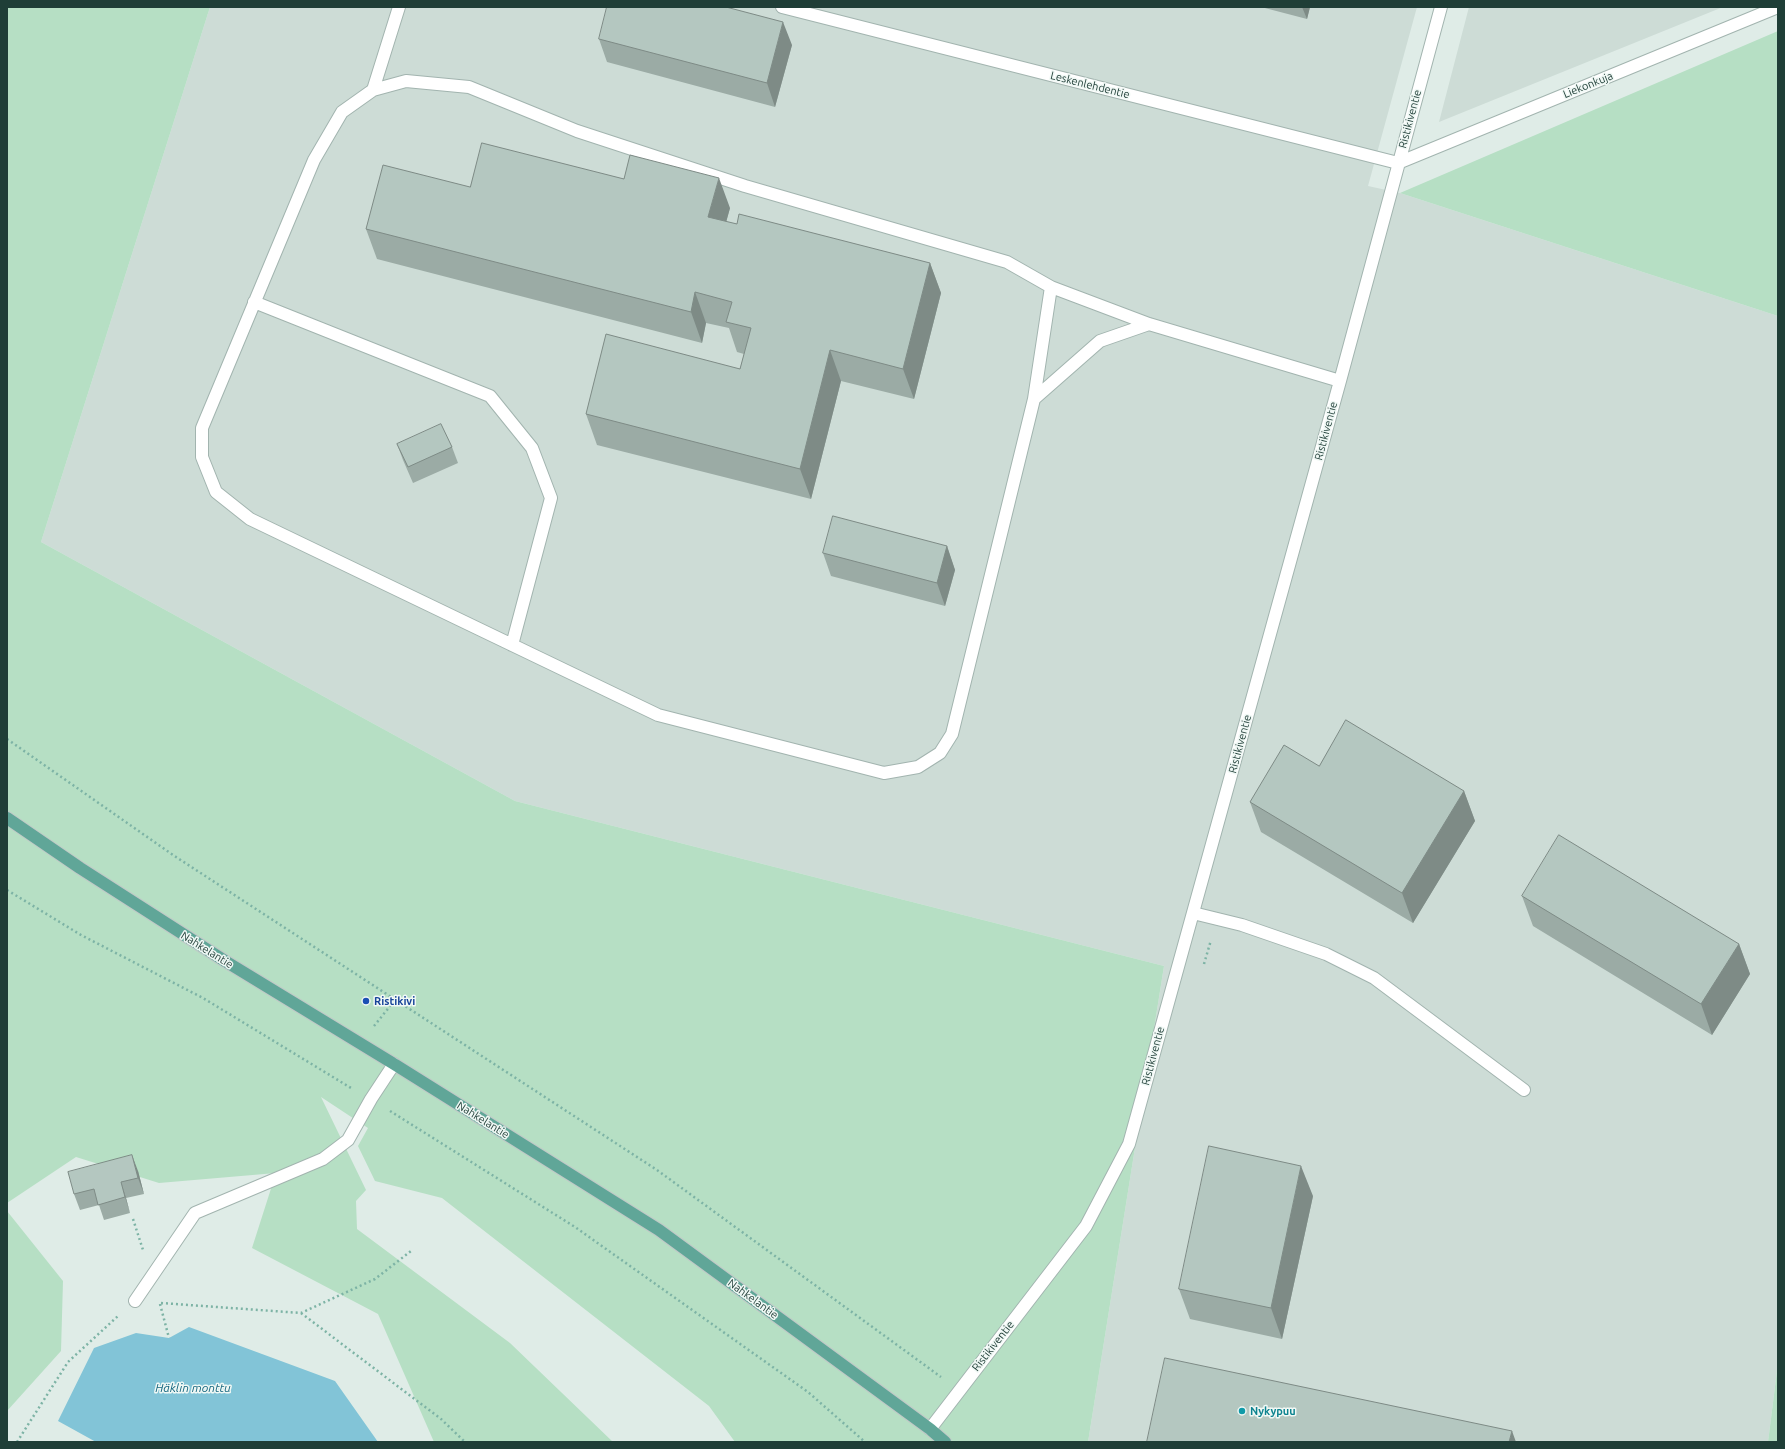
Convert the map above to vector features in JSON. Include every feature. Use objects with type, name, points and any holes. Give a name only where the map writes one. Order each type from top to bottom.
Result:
[{"type":"main road","name":"Nahkelantie","points":[[7,818],[80,868],[225,961],[394,1064],[659,1230],[930,1429],[945,1442]]},
{"type":"street","points":[[373,90],[399,7]]},
{"type":"street","name":"Leskenlehdentie","points":[[782,7],[1398,163]]},
{"type":"street","name":"Ristikiventie","points":[[930,1429],[1086,1226],[1129,1144],[1340,381],[1441,7]]},
{"type":"street","name":"Liekonkuja","points":[[1398,163],[1778,7]]},
{"type":"street","points":[[1051,287],[1034,399],[952,734],[940,753],[918,767],[884,773],[658,715],[250,519],[216,492],[202,457],[202,428],[314,160],[342,112],[373,90],[406,81],[469,87],[577,131],[730,181],[1007,262],[1051,287],[1149,324],[1340,381]]},
{"type":"street","points":[[254,302],[490,396],[532,448],[551,498],[512,645]]},
{"type":"street","points":[[1034,399],[1100,341],[1149,324]]},
{"type":"street","points":[[1193,913],[1242,926],[1326,954],[1374,978],[1524,1090]]},
{"type":"street","points":[[135,1301],[194,1213],[323,1159],[348,1140],[371,1099],[394,1064]]},
{"type":"path","points":[[7,739],[173,855],[657,1170],[959,1390]]},
{"type":"path","points":[[7,890],[81,935],[203,998],[371,1099],[581,1232],[808,1392],[865,1442]]},
{"type":"path","points":[[360,1043],[395,1000]]},
{"type":"path","points":[[17,1442],[68,1362],[135,1301],[301,1313],[374,1279],[412,1251]]},
{"type":"path","points":[[301,1313],[442,1419],[465,1442]]},
{"type":"shaded area","points":[[210,7],[1417,7],[1368,186],[1400,193],[1778,316],[1778,1363],[1768,1442],[1088,1442],[1164,966],[515,801],[41,542]]},
{"type":"shaded area","points":[[1469,7],[1723,7],[1439,122]]},
{"type":"green space","points":[[7,7],[210,7],[41,542],[515,801],[1164,966],[1088,1442],[735,1442],[709,1406],[442,1198],[375,1181],[358,1146],[368,1128],[321,1097],[366,1190],[356,1201],[357,1229],[510,1343],[613,1442],[434,1442],[378,1314],[252,1248],[276,1173],[159,1183],[76,1157],[7,1203]]},
{"type":"green space","points":[[1778,31],[1778,316],[1400,193]]},
{"type":"green space","points":[[7,1211],[63,1281],[61,1351],[7,1411]]},
{"type":"green space","points":[[1778,1363],[1778,1442],[1768,1442]]},
{"type":"water","name":"Häklin monttu","points":[[189,1327],[335,1381],[378,1442],[96,1442],[58,1421],[94,1348],[136,1333],[169,1338]]},
{"type":"building","points":[[607,7],[726,7],[783,22],[767,83],[599,39]]},
{"type":"building","points":[[482,143],[624,179],[630,155],[719,178],[708,217],[737,224],[739,214],[930,263],[903,369],[830,350],[800,469],[586,414],[606,334],[740,369],[751,328],[726,322],[732,302],[695,292],[691,312],[366,229],[383,165],[470,187]]},
{"type":"building","points":[[441,424],[452,447],[408,467],[397,444]]},
{"type":"building","points":[[833,516],[947,546],[937,583],[823,553]]},
{"type":"building","points":[[1346,720],[1464,791],[1402,893],[1250,802],[1284,745],[1319,766]]},
{"type":"building","points":[[1559,835],[1739,944],[1701,1004],[1522,896]]},
{"type":"building","points":[[1209,1146],[1301,1166],[1271,1308],[1179,1289]]},
{"type":"building","points":[[132,1155],[138,1178],[121,1182],[125,1197],[98,1205],[94,1189],[74,1194],[68,1172]]},
{"type":"building","points":[[1165,1358],[1512,1431],[1509,1442],[1147,1442]]},
{"type":"place","name":"Ristikivi","points":[[366,1001]]},
{"type":"place","name":"Nykypuu","points":[[1242,1411]]}]
